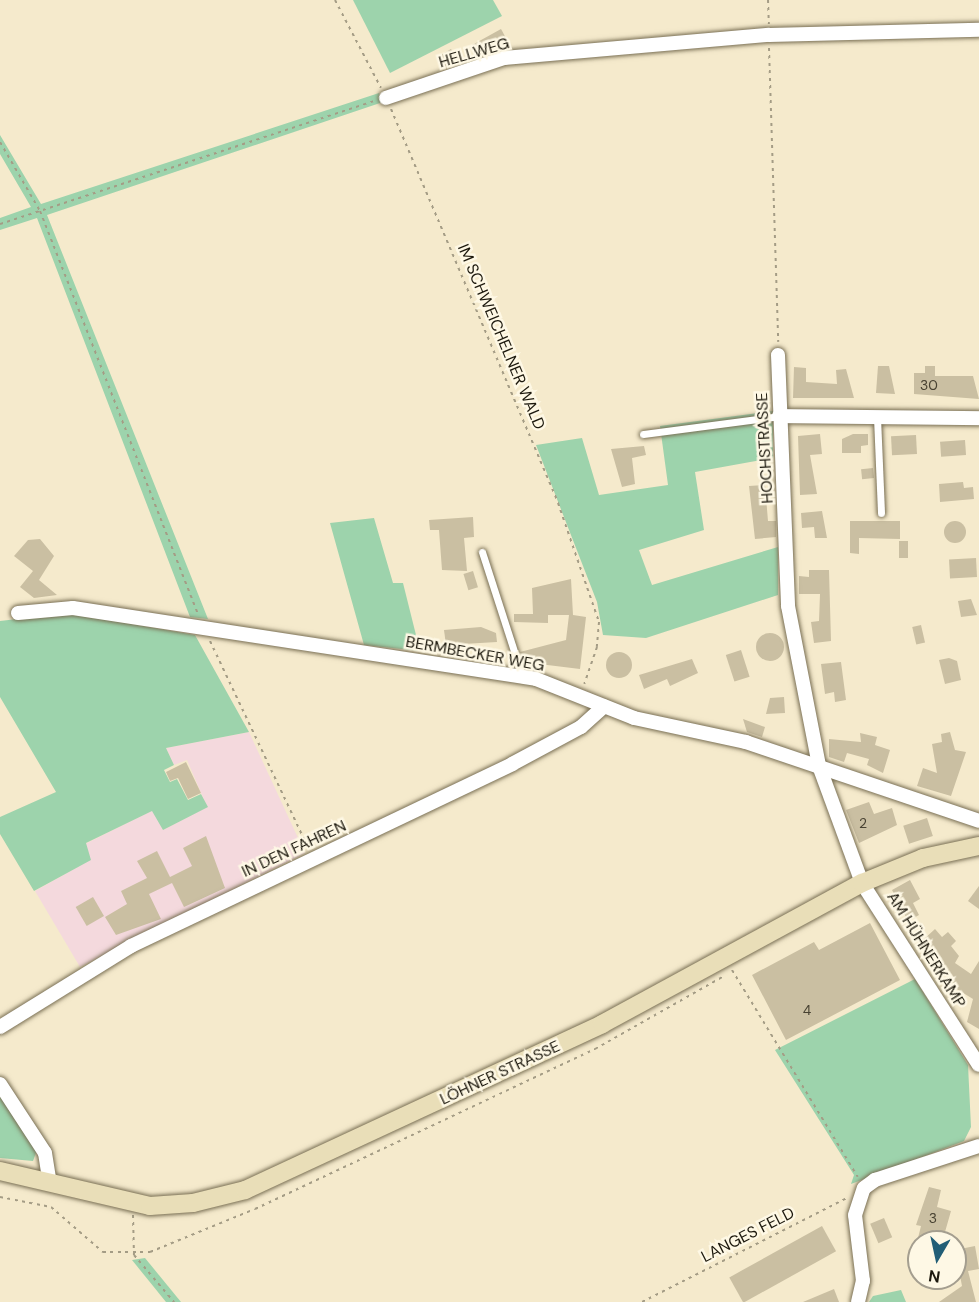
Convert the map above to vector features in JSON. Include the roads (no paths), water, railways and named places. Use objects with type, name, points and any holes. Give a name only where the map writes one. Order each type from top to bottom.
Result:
[{"type":"main road","name":"LÖHNER STRASSE","points":[[0,1171],[49,1178],[133,1204],[202,1202],[277,1177],[602,1024],[862,883],[923,858],[979,846]]},
{"type":"street","name":"HELLWEG","points":[[386,98],[504,58],[769,35],[979,30]]},
{"type":"street","name":"HOCHSTRASSE","points":[[778,355],[788,606],[819,766],[862,883]]},
{"type":"street","points":[[779,416],[979,418]]},
{"type":"street","name":"BERMBECKER WEG","points":[[18,613],[74,608],[522,676],[580,695],[604,706],[819,766],[979,821]]},
{"type":"street","name":"IN DEN FAHREN","points":[[0,1027],[131,946],[313,856],[512,764],[581,727],[604,706]]},
{"type":"street","name":"AM HÜHNERKAMP","points":[[862,883],[979,1065]]},
{"type":"street","points":[[0,1084],[45,1153],[49,1178]]},
{"type":"street","points":[[858,1302],[863,1281],[855,1215],[864,1188],[874,1180],[979,1146]]},
{"type":"lane","points":[[643,434],[779,416]]},
{"type":"lane","points":[[877,417],[881,513]]},
{"type":"lane","points":[[482,552],[522,676]]}]
